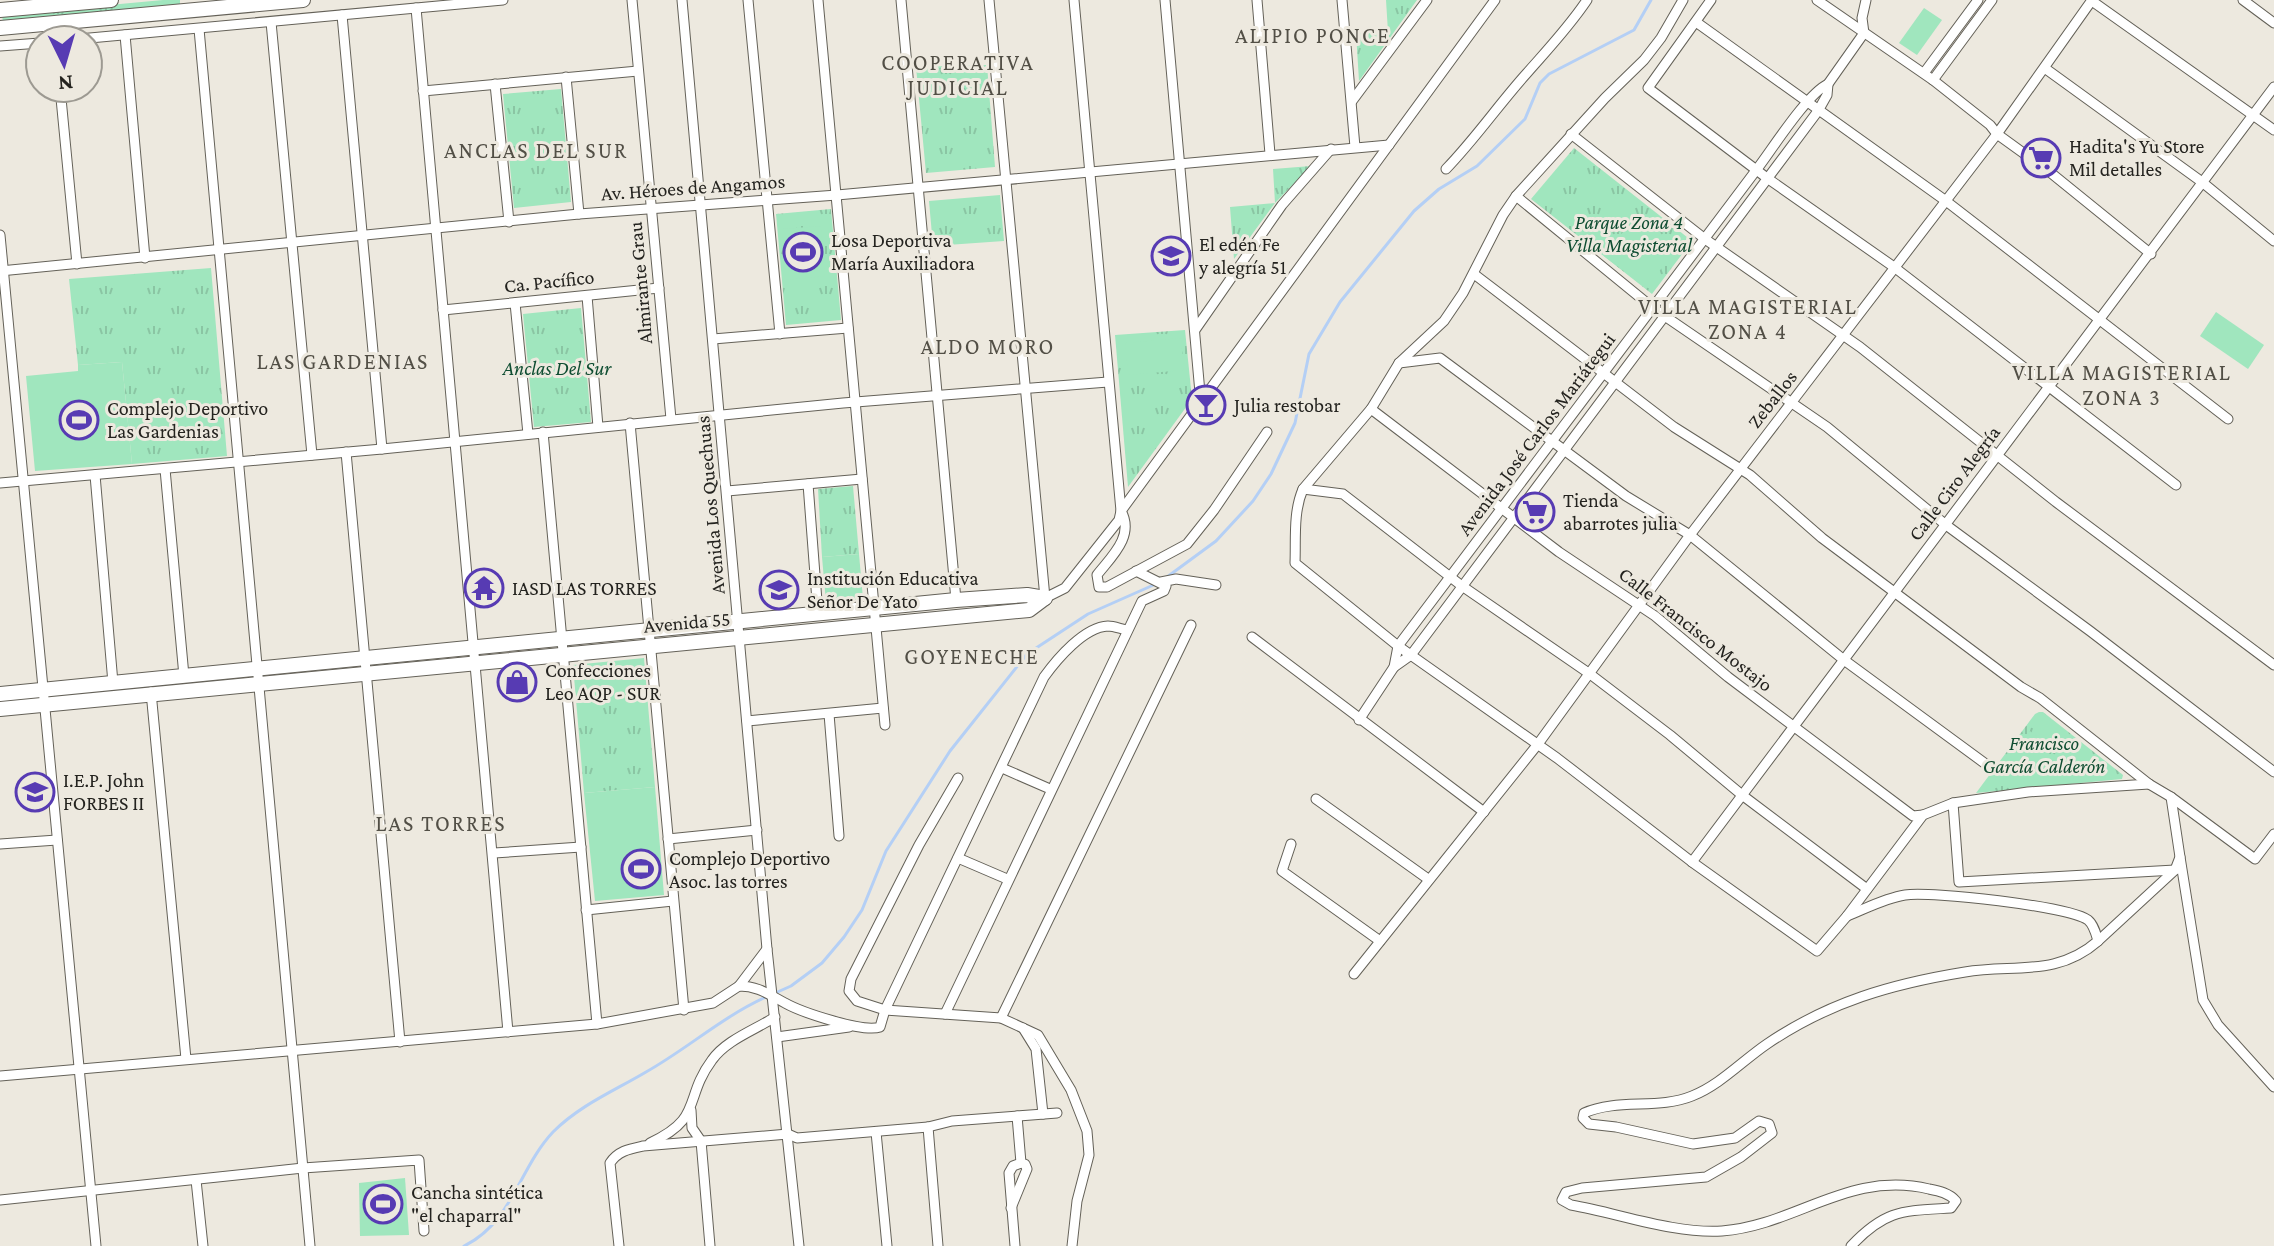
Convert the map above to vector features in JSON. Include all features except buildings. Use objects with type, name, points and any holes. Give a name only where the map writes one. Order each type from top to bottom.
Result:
[{"type":"street","points":[[0,10],[111,0]]},
{"type":"street","points":[[0,28],[303,0]]},
{"type":"street","points":[[104,37],[503,0]]},
{"type":"street","name":"Almirante Grau","points":[[632,0],[671,419]]},
{"type":"street","name":"Avenida Los Quechuas","points":[[682,0],[767,949],[799,1246]]},
{"type":"street","points":[[748,0],[780,334]]},
{"type":"street","points":[[818,0],[885,725]]},
{"type":"street","points":[[901,0],[956,600]]},
{"type":"street","points":[[989,0],[1045,598],[1065,588],[1119,520],[1121,511],[1074,0]]},
{"type":"street","points":[[1165,0],[1201,404]]},
{"type":"street","points":[[1257,0],[1270,154]]},
{"type":"street","points":[[1342,0],[1355,147]]},
{"type":"street","points":[[1352,101],[1427,0]]},
{"type":"street","points":[[1121,511],[1495,0]]},
{"type":"street","points":[[1446,169],[1476,138],[1525,75],[1571,24],[1587,0]]},
{"type":"street","points":[[1683,0],[1644,60],[1571,134],[1516,196],[1503,215],[1474,274],[1444,321],[1399,363],[1371,409],[1303,489],[1298,499],[1295,563],[1398,646],[1538,744],[1692,862],[1817,951],[1923,815],[1953,803],[2028,792],[2149,784]]},
{"type":"street","points":[[1711,0],[1648,88],[1767,178],[1894,267],[2176,485]]},
{"type":"street","points":[[1817,0],[1924,73],[2151,254]]},
{"type":"street","points":[[1828,84],[1864,33],[1862,18],[1866,0]]},
{"type":"street","points":[[1924,73],[1978,0]]},
{"type":"street","points":[[1933,80],[1992,0]]},
{"type":"street","points":[[2092,0],[2274,130]]},
{"type":"street","name":"Zeballos","points":[[1354,974],[1538,744],[1690,535],[2046,69],[2092,0]]},
{"type":"street","points":[[2243,0],[2274,23]]},
{"type":"street","points":[[416,8],[508,1032]]},
{"type":"street","points":[[342,15],[382,449]]},
{"type":"street","points":[[271,22],[312,455]]},
{"type":"street","points":[[1696,22],[1946,201],[2228,419]]},
{"type":"street","points":[[199,29],[310,1246]]},
{"type":"street","points":[[125,35],[145,258]]},
{"type":"street","points":[[0,46],[24,44]]},
{"type":"street","points":[[2046,69],[2202,182],[2274,241]]},
{"type":"street","points":[[423,91],[638,71]]},
{"type":"street","points":[[566,77],[579,214]]},
{"type":"street","points":[[495,84],[509,222]]},
{"type":"street","name":"Avenida José Carlos Mariátegui","points":[[1394,667],[1398,646],[1757,169],[1820,88],[1828,84]]},
{"type":"street","name":"Avenida José Carlos Mariátegui","points":[[1394,667],[1411,655],[1666,316],[1818,111],[1827,95],[1828,84]]},
{"type":"street","name":"Calle Ciro Alegría","points":[[1692,862],[2274,87]]},
{"type":"street","points":[[62,104],[77,264]]},
{"type":"street","points":[[1571,134],[1705,239],[1844,335],[2056,502],[2274,665]]},
{"type":"street","name":"Av. Héroes de Angamos","points":[[2,271],[579,214],[837,195],[1389,145]]},
{"type":"street","points":[[1195,330],[1282,205],[1331,149]]},
{"type":"street","points":[[1516,196],[1653,308],[1792,402],[1946,525],[2274,772]]},
{"type":"street","points":[[0,235],[96,1246]]},
{"type":"street","points":[[1474,274],[1674,427],[1741,469],[1822,538],[2040,698],[2149,784],[2255,859],[2274,834]]},
{"type":"street","name":"Ca. Pacífico","points":[[443,310],[659,288]]},
{"type":"street","points":[[587,296],[598,427]]},
{"type":"street","points":[[515,303],[528,434]]},
{"type":"street","points":[[713,339],[848,328]]},
{"type":"street","points":[[1399,363],[1440,358],[1626,496],[1690,535],[1844,660],[1987,765]]},
{"type":"street","points":[[0,483],[239,463],[939,394],[1108,382]]},
{"type":"street","name":"Calle Francisco Mostajo","points":[[1371,409],[1559,552],[1639,604],[1728,677],[1913,816],[1923,815]]},
{"type":"street","points":[[630,423],[684,1010]]},
{"type":"street","points":[[543,432],[597,1024]]},
{"type":"street","points":[[1121,511],[1126,519],[1125,535],[1116,553],[1097,575],[1099,587],[1107,587],[1187,544],[1267,432]]},
{"type":"street","points":[[346,452],[400,1042]]},
{"type":"street","points":[[165,469],[184,676]]},
{"type":"street","points":[[95,475],[113,683]]},
{"type":"street","points":[[727,491],[862,479]]},
{"type":"street","points":[[808,484],[818,614]]},
{"type":"street","points":[[1303,489],[1343,494],[1462,586],[1590,674],[1867,889]]},
{"type":"street","points":[[945,1014],[1142,601],[1164,591],[1166,586],[1161,582],[1136,571]]},
{"type":"street","points":[[1161,582],[1176,579],[1216,585]]},
{"type":"street","name":"Avenida 55","points":[[0,694],[43,697],[151,695],[475,663],[649,629],[956,600],[1027,595],[1045,598]]},
{"type":"street","name":"Avenida 55","points":[[0,709],[43,697],[149,679],[473,647],[651,645],[875,625],[1029,610],[1045,598]]},
{"type":"street","points":[[1001,1018],[1191,625]]},
{"type":"street","points":[[739,986],[751,986],[772,994],[786,1004],[864,1030],[880,1027],[885,1010],[1044,677],[1058,657],[1079,639],[1110,626],[1127,630]]},
{"type":"street","points":[[1252,637],[1484,812]]},
{"type":"street","points":[[1359,720],[1394,667]]},
{"type":"street","points":[[149,679],[186,1059]]},
{"type":"street","points":[[747,721],[883,708]]},
{"type":"street","points":[[829,714],[839,836]]},
{"type":"street","points":[[1002,768],[1050,789]]},
{"type":"street","points":[[958,778],[919,845],[849,986],[857,1001],[885,1010],[1001,1018],[1038,1035],[1071,1090],[1087,1131],[1089,1155],[1077,1201],[1072,1246]]},
{"type":"street","points":[[2171,797],[2203,1000],[2218,1025],[2274,1087]]},
{"type":"street","points":[[1316,799],[1428,879]]},
{"type":"street","points":[[1953,803],[1959,882],[2175,870]]},
{"type":"street","points":[[668,839],[757,830]]},
{"type":"street","points":[[0,844],[57,840]]},
{"type":"street","points":[[1291,844],[1282,871],[1380,941]]},
{"type":"street","points":[[494,853],[581,847]]},
{"type":"street","points":[[1851,1246],[1875,1223],[1893,1213],[1951,1208],[1956,1201],[1949,1194],[1913,1185],[1863,1186],[1806,1209],[1753,1225],[1712,1231],[1653,1224],[1571,1205],[1562,1200],[1573,1190],[1706,1177],[1741,1157],[1772,1133],[1769,1124],[1759,1121],[1735,1138],[1693,1144],[1589,1124],[1583,1118],[1584,1113],[1597,1108],[1687,1098],[1709,1088],[1789,1030],[1852,998],[1907,983],[1973,971],[2057,964],[2084,953],[2175,870],[2180,857]]},
{"type":"street","points":[[958,858],[1007,879]]},
{"type":"street","points":[[1847,916],[1903,895],[1990,900],[2085,918],[2092,923],[2098,941]]},
{"type":"street","points":[[586,910],[673,901]]},
{"type":"street","points":[[0,1076],[597,1024],[684,1010],[713,1003],[739,986],[767,949]]},
{"type":"street","points":[[619,1246],[610,1163],[615,1155],[643,1146],[680,1126],[691,1110],[712,1060],[732,1043],[775,1017]]},
{"type":"street","points":[[777,1037],[853,1026]]},
{"type":"street","points":[[1023,1028],[1036,1049],[1043,1114]]},
{"type":"street","points":[[691,1110],[692,1128],[701,1141],[710,1246]]},
{"type":"street","points":[[643,1146],[788,1134],[797,1138],[876,1132],[928,1127],[952,1121],[1057,1113]]},
{"type":"street","points":[[1017,1116],[1021,1163]]},
{"type":"street","points":[[928,1127],[938,1246]]},
{"type":"street","points":[[876,1132],[887,1246]]},
{"type":"street","points":[[0,1200],[303,1168],[419,1160],[424,1231]]},
{"type":"street","points":[[1011,1208],[1027,1173],[1027,1166],[1021,1163],[1013,1166],[1009,1173],[1011,1208],[1015,1246]]},
{"type":"street","points":[[196,1180],[203,1246]]},
{"type":"green space","points":[[180,0],[180,7],[3,22],[2,15]]},
{"type":"green space","points":[[1386,0],[1417,0],[1359,81],[1356,33],[1388,32]]},
{"type":"green space","points":[[1924,8],[1942,20],[1917,55],[1899,43]]},
{"type":"green space","points":[[987,65],[995,167],[926,173],[916,67]]},
{"type":"green space","points":[[561,89],[571,202],[514,208],[503,94]]},
{"type":"green space","name":"Parque Zona 4 Villa Magisterial","points":[[1574,148],[1692,241],[1652,294],[1531,199]]},
{"type":"green space","points":[[1311,166],[1275,203],[1273,169]]},
{"type":"green space","points":[[1000,195],[1004,241],[933,246],[929,201]]},
{"type":"green space","points":[[1275,203],[1234,259],[1230,207]]},
{"type":"green space","points":[[831,209],[841,320],[786,325],[776,214]]},
{"type":"green space","points":[[1630,223],[1672,255],[1646,288],[1604,256]]},
{"type":"green space","name":"Losa Deportiva María Auxiliadora","points":[[821,226],[825,276],[786,280],[782,229]]},
{"type":"green space","points":[[211,268],[227,456],[132,464],[122,362],[78,365],[69,279]]},
{"type":"green space","name":"Anclas Del Sur","points":[[581,308],[591,422],[534,427],[523,314]]},
{"type":"green space","points":[[2216,312],[2264,345],[2248,369],[2200,336]]},
{"type":"green space","points":[[1185,330],[1192,399],[1128,487],[1115,335]]},
{"type":"green space","points":[[1181,338],[1184,370],[1128,375],[1125,343]]},
{"type":"green space","name":"Complejo Deportivo Las Gardenias","points":[[122,362],[132,464],[35,471],[26,376],[78,371],[78,365]]},
{"type":"green space","points":[[853,486],[859,554],[822,557],[818,489]]},
{"type":"green space","points":[[859,554],[863,599],[826,602],[822,557]]},
{"type":"green space","points":[[644,658],[655,787],[584,793],[573,665]]},
{"type":"green space","name":"Francisco García Calderón","points":[[2039,712],[2123,775],[2122,779],[1976,793]]},
{"type":"green space","points":[[2030,731],[2053,749],[2027,780],[2005,762]]},
{"type":"green space","points":[[655,787],[664,895],[595,901],[584,793]]},
{"type":"green space","name":"Cancha sintética \"el chaparral\"","points":[[405,1178],[409,1235],[360,1236],[359,1183]]},
{"type":"waterway","points":[[1167,577],[1216,541],[1253,501],[1271,474],[1295,423],[1309,354],[1340,302],[1414,211],[1439,189],[1477,166],[1525,119],[1540,83],[1549,74],[1634,30],[1651,0]]},
{"type":"waterway","points":[[773,994],[791,986],[822,963],[844,937],[862,910],[886,851],[950,751],[1027,654],[1088,614],[1158,583]]},
{"type":"waterway","points":[[464,1246],[493,1224],[541,1146],[563,1122],[766,997]]},
{"type":"place","name":"Hadita's Yu Store Mil detalles","points":[[2041,158]]},
{"type":"place","name":"Losa Deportiva María Auxiliadora","points":[[803,252]]},
{"type":"place","name":"El edén Fe y alegría 51","points":[[1171,256]]},
{"type":"place","name":"Julia restobar","points":[[1206,405]]},
{"type":"place","name":"Complejo Deportivo Las Gardenias","points":[[79,420]]},
{"type":"place","name":"Tienda abarrotes julia","points":[[1535,512]]},
{"type":"place","name":"IASD LAS TORRES","points":[[484,588]]},
{"type":"place","name":"Institución Educativa Señor De Yato","points":[[779,590]]},
{"type":"place","name":"Confecciones Leo AQP - SUR","points":[[517,682]]},
{"type":"place","name":"I.E.P. John FORBES II","points":[[35,792]]},
{"type":"place","name":"Complejo Deportivo Asoc. las torres","points":[[641,869]]},
{"type":"place","name":"Cancha sintética \"el chaparral\"","points":[[383,1204]]},
{"type":"district","name":"ALIPIO PONCE","points":[[1313,35]]},
{"type":"district","name":"COOPERATIVA JUDICIAL","points":[[958,74]]},
{"type":"district","name":"ANCLAS DEL SUR","points":[[536,150]]},
{"type":"district","name":"VILLA MAGISTERIAL ZONA 4","points":[[1748,318]]},
{"type":"district","name":"ALDO MORO","points":[[988,346]]},
{"type":"district","name":"LAS GARDENIAS","points":[[343,361]]},
{"type":"district","name":"VILLA MAGISTERIAL ZONA 3","points":[[2122,384]]},
{"type":"district","name":"GOYENECHE","points":[[972,656]]},
{"type":"district","name":"LAS TORRES","points":[[441,823]]}]
